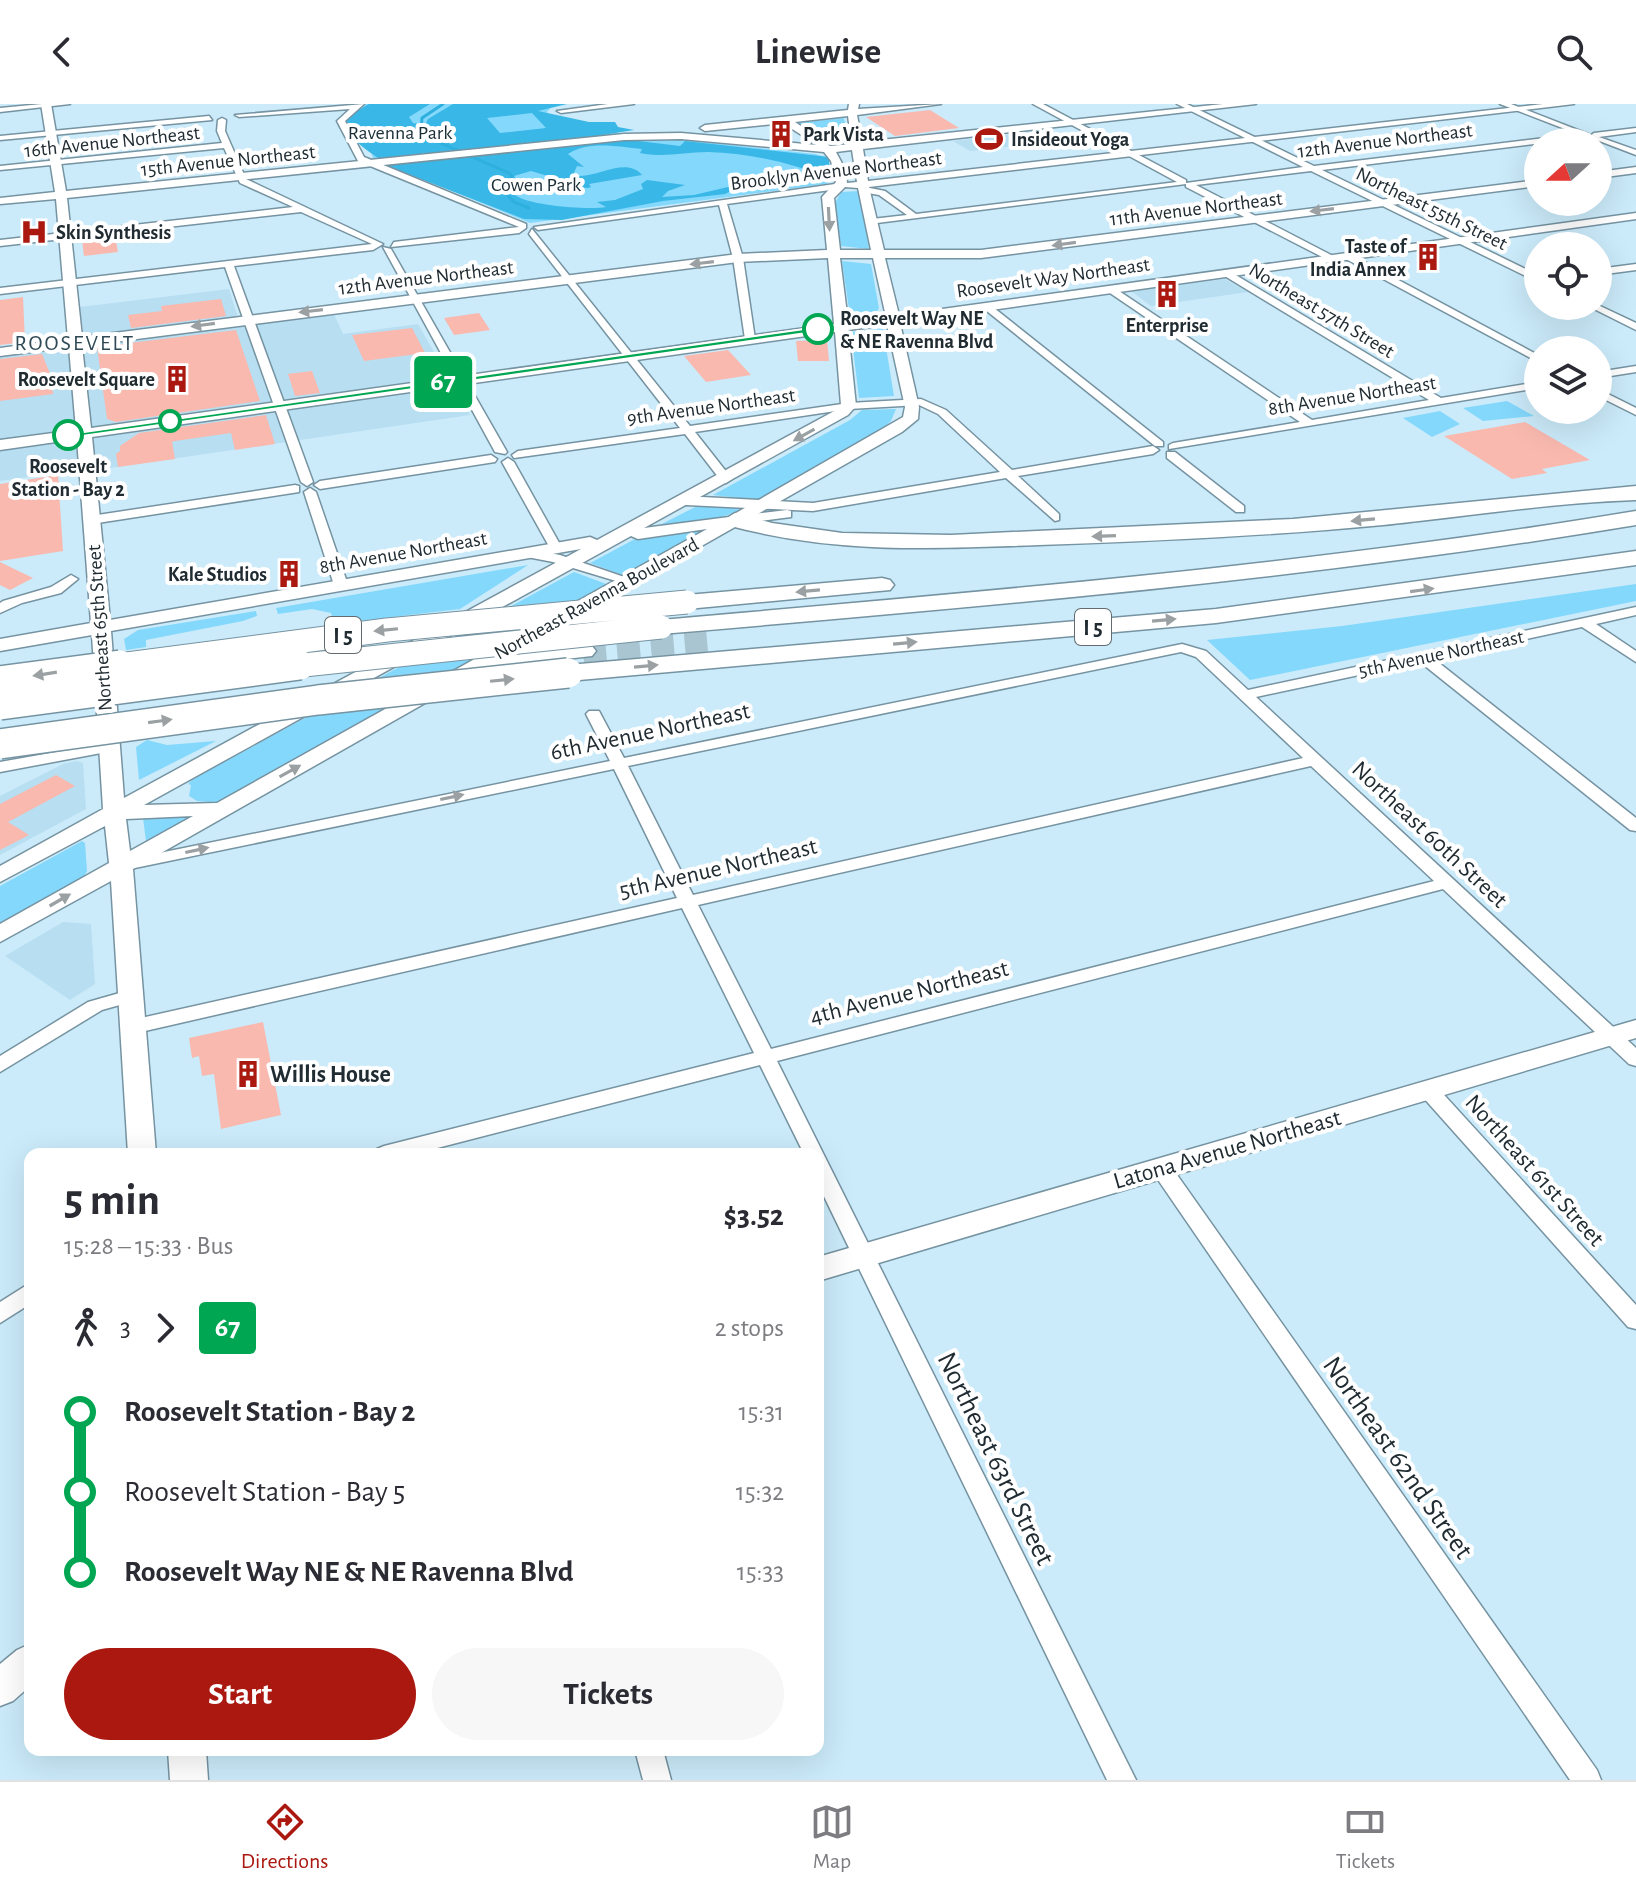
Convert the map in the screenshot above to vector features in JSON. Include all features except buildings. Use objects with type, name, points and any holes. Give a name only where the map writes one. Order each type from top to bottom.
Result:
[{"type":"highway","points":[[735,520],[765,530],[832,540],[974,541],[1357,520],[1591,494],[1636,494]]},
{"type":"highway","name":"I 5","points":[[0,681],[387,630],[1315,545],[1469,525],[1636,494]]},
{"type":"highway","points":[[0,705],[385,654],[1254,573],[1491,542],[1636,518]]},
{"type":"highway","points":[[707,640],[1196,598],[1484,560],[1636,534]]},
{"type":"highway","name":"I 5","points":[[0,744],[576,662],[1216,616],[1636,558]]},
{"type":"highway","points":[[486,660],[576,662]]},
{"type":"main road","points":[[709,133],[829,110],[936,104]]},
{"type":"main road","points":[[709,133],[830,149],[1251,104]]},
{"type":"main road","name":"Brooklyn Avenue Northeast","points":[[835,187],[864,187],[1569,104]]},
{"type":"main road","name":"Northeast 65th Street","points":[[46,105],[61,195],[84,433],[142,1148]]},
{"type":"main road","points":[[853,108],[864,187],[910,410]]},
{"type":"main road","points":[[785,120],[837,156],[842,178],[842,183],[828,197],[849,406]]},
{"type":"main road","name":"15th Avenue Northeast","points":[[0,201],[607,138],[709,133]]},
{"type":"main road","points":[[1612,173],[1636,170]]},
{"type":"main road","name":"11th Avenue Northeast","points":[[858,254],[981,254],[1524,185]]},
{"type":"main road","name":"Roosevelt Way Northeast","points":[[0,445],[1636,216]]},
{"type":"main road","name":"12th Avenue Northeast","points":[[0,352],[738,258],[858,254]]},
{"type":"main road","name":"Northeast Ravenna Boulevard","points":[[0,875],[186,774],[562,555],[616,537],[686,501],[836,417],[849,406]]},
{"type":"main road","name":"Northeast Ravenna Boulevard","points":[[0,934],[897,429],[910,410]]},
{"type":"main road","points":[[616,537],[735,520]]},
{"type":"main road","name":"8th Avenue Northeast","points":[[0,645],[527,553],[562,555]]},
{"type":"main road","points":[[186,774],[175,789],[174,796],[186,807],[196,809]]},
{"type":"main road","points":[[115,813],[222,809]]},
{"type":"main road","name":"Latona Avenue Northeast","points":[[824,1267],[1624,1032]]},
{"type":"main road","points":[[0,1688],[24,1667]]},
{"type":"main road","points":[[187,1756],[189,1780]]},
{"type":"street","points":[[0,110],[66,104]]},
{"type":"street","points":[[561,111],[630,104]]},
{"type":"street","points":[[1037,104],[1330,258]]},
{"type":"street","name":"Northeast 55th Street","points":[[1181,104],[1524,272]]},
{"type":"street","points":[[1504,104],[1567,128]]},
{"type":"street","points":[[228,108],[359,105]]},
{"type":"street","points":[[359,105],[343,118],[342,124],[360,157],[528,229],[726,479]]},
{"type":"street","points":[[209,118],[209,112],[214,109]]},
{"type":"street","points":[[0,138],[209,118],[222,120],[242,109]]},
{"type":"street","points":[[222,120],[221,131],[243,181],[383,246],[562,555],[626,580]]},
{"type":"street","name":"12th Avenue Northeast","points":[[1612,133],[1636,130]]},
{"type":"street","name":"12th Avenue Northeast","points":[[872,222],[1524,144]]},
{"type":"street","points":[[1612,144],[1636,153]]},
{"type":"street","name":"16th Avenue Northeast","points":[[0,168],[227,145]]},
{"type":"street","name":"Brooklyn Avenue Northeast","points":[[0,291],[528,229],[835,187]]},
{"type":"street","points":[[864,187],[882,193],[915,217]]},
{"type":"street","points":[[722,201],[738,258],[750,339]]},
{"type":"street","points":[[0,243],[301,209]]},
{"type":"street","points":[[1347,256],[1524,351]]},
{"type":"street","points":[[229,264],[341,585]]},
{"type":"street","points":[[1612,270],[1636,267]]},
{"type":"street","name":"Northeast 57th Street","points":[[1226,273],[1440,402]]},
{"type":"street","points":[[1110,289],[1311,424]]},
{"type":"street","points":[[986,306],[1156,447]]},
{"type":"street","points":[[1612,315],[1636,327]]},
{"type":"street","points":[[1612,373],[1636,369]]},
{"type":"street","name":"8th Avenue Northeast","points":[[1172,451],[1524,387]]},
{"type":"street","points":[[1612,399],[1636,412]]},
{"type":"street","name":"9th Avenue Northeast","points":[[91,520],[849,406],[910,410]]},
{"type":"street","points":[[910,410],[944,416],[1055,517]]},
{"type":"street","points":[[735,520],[1156,447],[1172,451],[1240,509]]},
{"type":"street","points":[[686,501],[712,499],[813,507]]},
{"type":"street","points":[[0,609],[16,599],[59,589],[71,579]]},
{"type":"street","name":"5th Avenue Northeast","points":[[1245,695],[1636,611]]},
{"type":"street","points":[[1584,622],[1636,658]]},
{"type":"street","name":"6th Avenue Northeast","points":[[121,866],[1173,648],[1189,649]]},
{"type":"street","name":"Northeast 60th Street","points":[[1189,649],[1201,654],[1447,883],[1624,1032],[1636,1059]]},
{"type":"street","points":[[1423,657],[1636,826]]},
{"type":"street","points":[[594,714],[811,1148]]},
{"type":"street","points":[[0,767],[107,748]]},
{"type":"street","name":"5th Avenue Northeast","points":[[132,1027],[1315,760]]},
{"type":"street","name":"4th Avenue Northeast","points":[[407,1148],[1447,883]]},
{"type":"street","points":[[0,1065],[95,1006],[130,996]]},
{"type":"street","name":"Northeast 61st Street","points":[[1428,1090],[1636,1320]]},
{"type":"street","name":"Northeast 62nd Street","points":[[1161,1168],[1587,1780]]},
{"type":"street","name":"Northeast 63rd Street","points":[[824,1175],[1122,1780]]},
{"type":"street","points":[[0,1314],[24,1296]]},
{"type":"street","points":[[651,1756],[657,1780]]},
{"type":"shaded area","points":[[1034,132],[1051,142],[970,151],[953,141]]},
{"type":"shaded area","points":[[1225,279],[1248,292],[1151,306],[1131,291]]},
{"type":"shaded area","points":[[229,289],[240,324],[333,312],[343,334],[418,324],[470,415],[69,474],[68,471],[0,481],[0,357],[85,345],[80,307]]},
{"type":"shaded area","points":[[83,763],[86,809],[0,855],[0,796],[63,764]]},
{"type":"shaded area","points":[[63,922],[91,924],[95,984],[70,1000],[5,956]]},
{"type":"green space","name":"Cowen Park","points":[[356,104],[554,104],[547,112],[551,118],[593,128],[815,154],[825,157],[830,181],[826,184],[530,223],[373,158]]},
{"type":"green space","name":"Ravenna Park","points":[[369,104],[430,104],[409,117],[413,123],[425,125],[428,119],[453,104],[567,104],[538,111],[589,122],[615,122],[618,127],[634,130],[596,136],[602,143],[630,140],[680,146],[685,141],[829,157],[830,178],[785,163],[739,154],[657,155],[640,153],[642,149],[585,147],[568,154],[584,167],[577,166],[573,175],[590,175],[627,167],[642,175],[589,184],[591,187],[588,188],[545,185],[548,176],[531,171],[514,176],[518,181],[515,195],[546,204],[598,208],[606,207],[597,202],[615,200],[643,189],[641,184],[647,180],[685,185],[668,191],[662,197],[694,195],[734,187],[725,194],[663,201],[562,220],[524,219],[392,168],[355,140],[346,126],[345,118]],"holes":[[[532,113],[546,128],[500,133],[487,118]]]},
{"type":"green space","points":[[844,118],[849,142],[842,144],[828,143],[797,123]]},
{"type":"green space","points":[[859,191],[869,249],[841,246],[835,203],[841,192]]},
{"type":"green space","points":[[842,261],[871,264],[879,308],[875,315],[850,316]]},
{"type":"green space","points":[[883,329],[894,396],[859,398],[851,332]]},
{"type":"green space","points":[[1507,401],[1524,410],[1524,417],[1483,421],[1463,408]]},
{"type":"green space","points":[[896,409],[891,421],[880,431],[758,500],[713,495],[850,420],[862,410]]},
{"type":"green space","points":[[1440,411],[1460,424],[1432,437],[1403,418]]},
{"type":"green space","points":[[701,504],[740,509],[713,519],[658,526]]},
{"type":"green space","points":[[698,527],[708,528],[625,576],[590,563],[635,539]]},
{"type":"green space","points":[[528,565],[460,609],[334,624],[331,613],[312,609],[278,614],[276,608]]},
{"type":"green space","points":[[574,572],[609,585],[221,803],[197,801],[189,796],[191,785],[188,784],[193,779]]},
{"type":"green space","points":[[1636,584],[1636,601],[1250,680],[1207,640],[1342,626]]},
{"type":"green space","points":[[256,611],[257,616],[243,621],[146,640],[146,647],[126,650],[124,639],[138,630]]},
{"type":"green space","points":[[147,740],[167,745],[216,741],[139,780],[136,747]]},
{"type":"green space","points":[[147,815],[198,817],[151,843],[146,841],[143,818]]},
{"type":"green space","points":[[82,841],[85,843],[87,871],[80,884],[0,930],[0,886]]},
{"type":"waterway","points":[[443,104],[422,118],[421,131],[436,141],[509,173],[512,176],[503,190],[514,202],[529,208]]},
{"type":"tunnel","points":[[583,651],[707,640]]},
{"type":"bus line","name":"67","points":[[68,435],[818,329]]},
{"type":"place","name":"Park Vista","points":[[781,134]]},
{"type":"place","name":"Insideout Yoga","points":[[989,139]]},
{"type":"place","name":"Skin Synthesis","points":[[34,232]]},
{"type":"place","name":"Taste of India Annex","points":[[1428,257]]},
{"type":"place","name":"Enterprise","points":[[1167,294]]},
{"type":"place","name":"Roosevelt Way NE & NE Ravenna Blvd","points":[[818,329]]},
{"type":"place","name":"Roosevelt Square","points":[[177,379]]},
{"type":"place","name":"Roosevelt Station - Bay 2","points":[[68,435]]},
{"type":"place","name":"Kale Studios","points":[[289,574]]},
{"type":"place","name":"Willis House","points":[[248,1074]]},
{"type":"district","name":"ROOSEVELT","points":[[75,342]]}]
